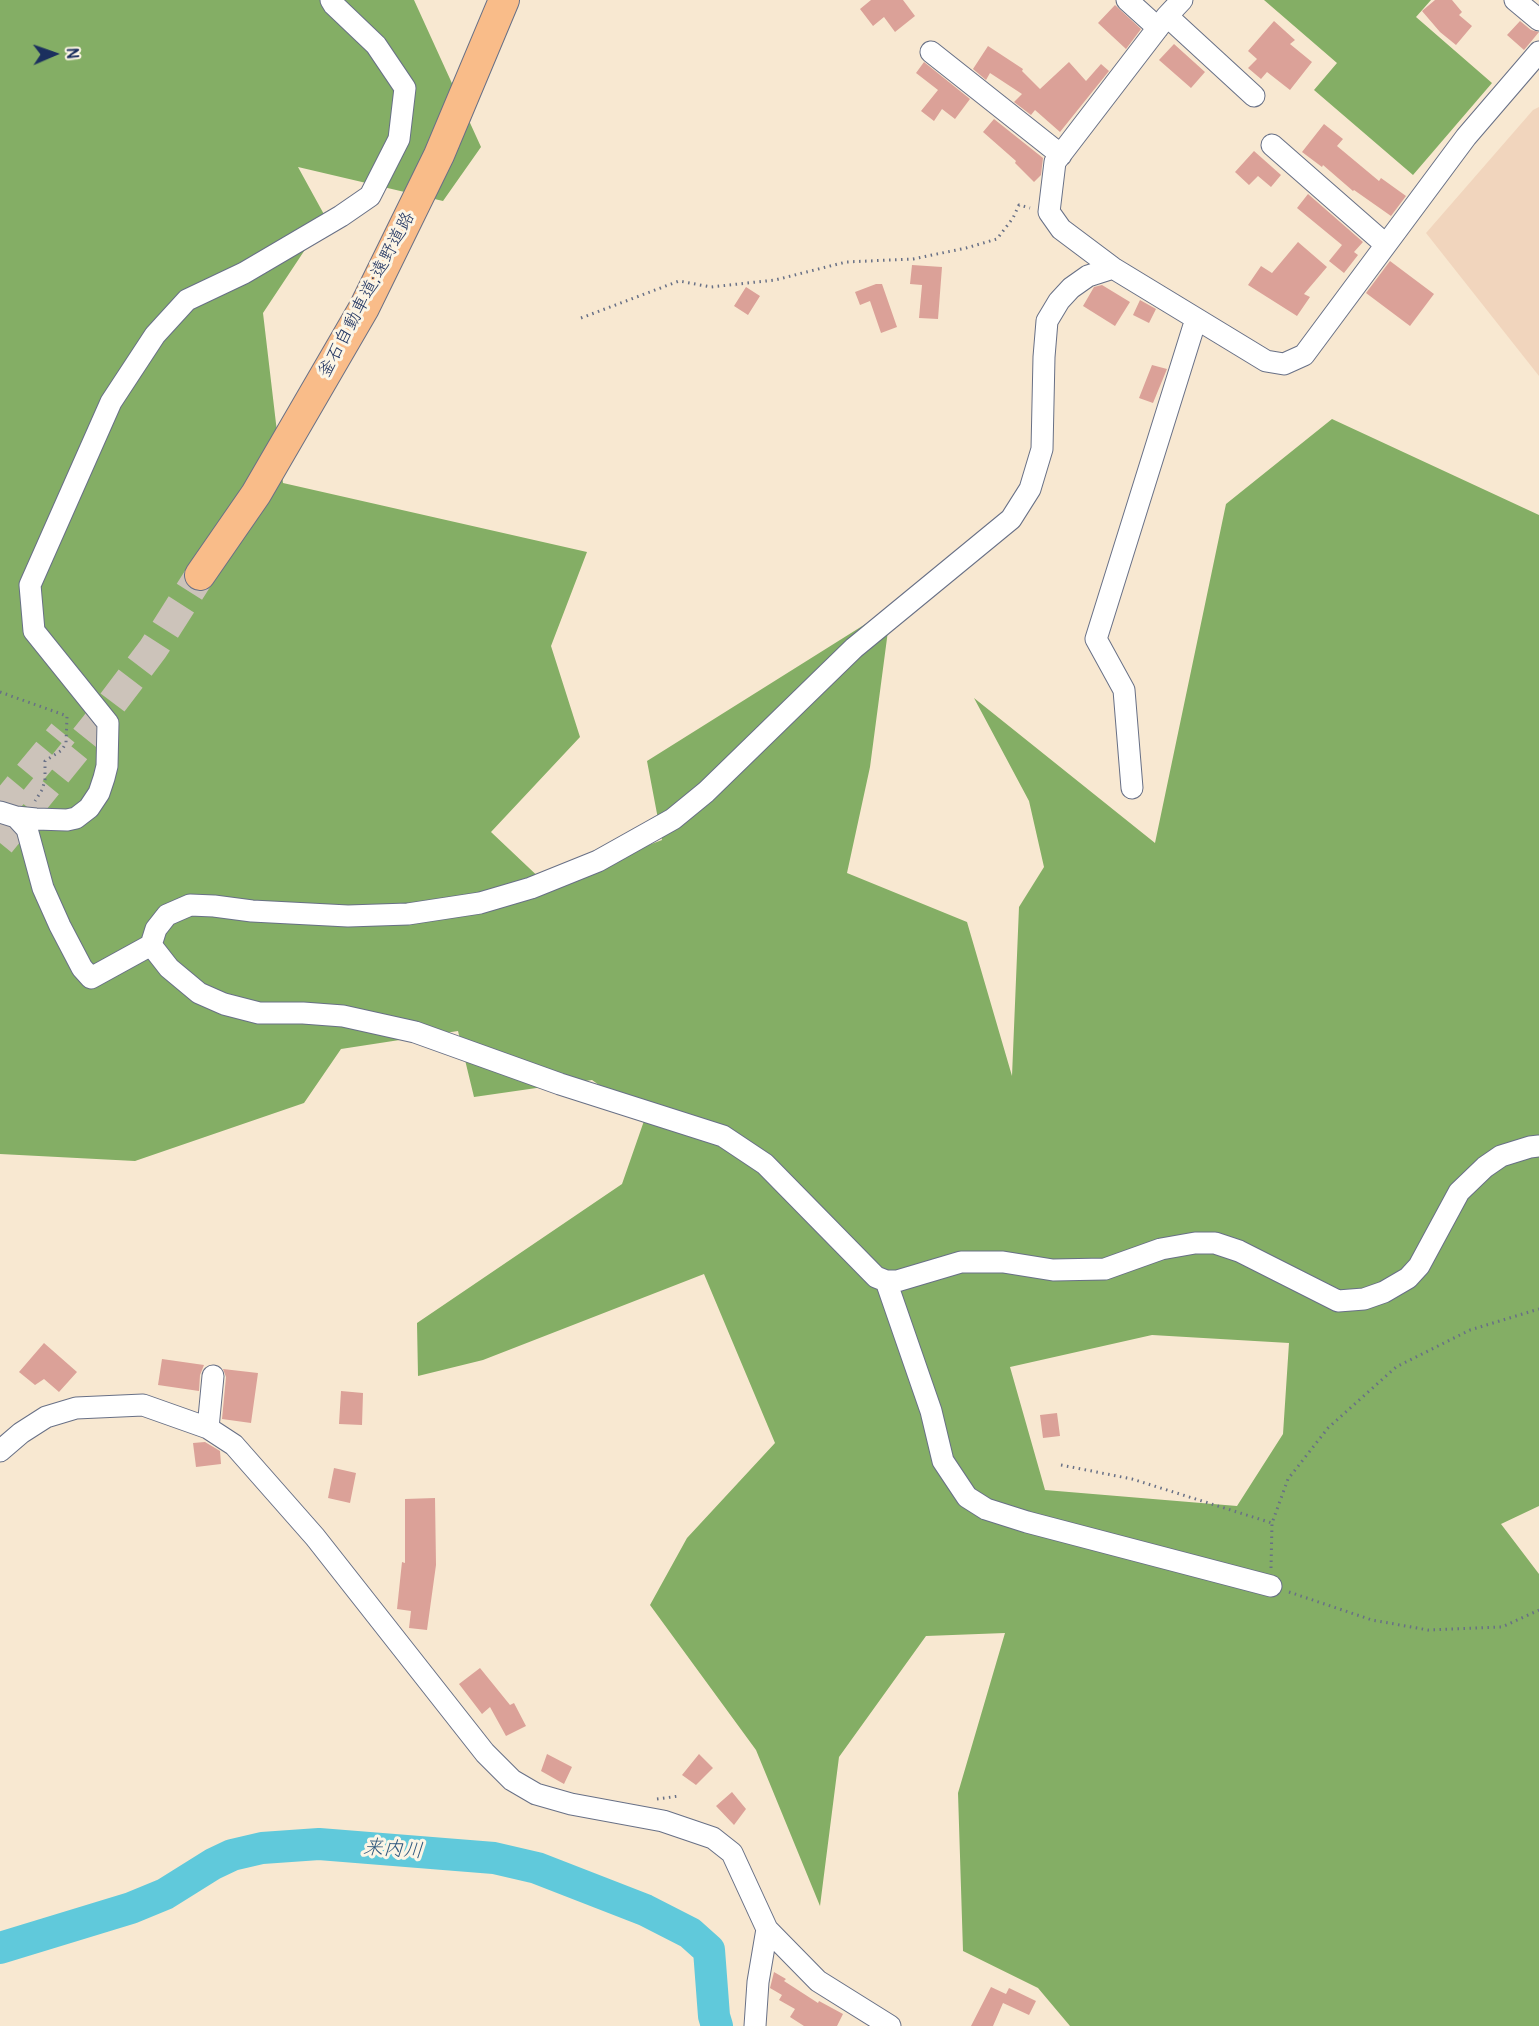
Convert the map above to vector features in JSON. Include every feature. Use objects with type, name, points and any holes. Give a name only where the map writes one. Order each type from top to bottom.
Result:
[{"type":"highway","name":"釜石自動車道;遠野道路","points":[[483,0],[438,110],[391,215],[346,302],[193,569],[256,494],[364,308],[439,155],[504,0]]},
{"type":"street","points":[[8,814],[67,820],[76,818],[89,808],[99,793],[107,765],[108,723],[34,631],[30,585],[111,402],[155,335],[187,300],[244,273],[341,216],[370,196],[399,139],[405,88],[376,45],[331,0]]},
{"type":"street","points":[[1127,0],[1163,22],[1254,96]]},
{"type":"street","points":[[1182,0],[1055,162],[1049,212],[1061,229],[1113,268],[1266,361],[1284,364],[1304,355],[1466,137],[1539,52]]},
{"type":"street","points":[[1515,0],[1539,20]]},
{"type":"street","points":[[931,52],[1061,155]]},
{"type":"street","points":[[1272,145],[1385,244]]},
{"type":"street","points":[[8,814],[27,829],[43,888],[82,968],[91,978],[151,945],[156,929],[167,915],[190,905],[348,916],[408,914],[480,903],[531,888],[598,861],[672,819],[706,792],[854,648],[1011,519],[1030,489],[1042,450],[1047,321],[1059,301],[1071,288],[1088,276],[1113,268]]},
{"type":"street","points":[[1132,788],[1124,690],[1096,639],[1196,319]]},
{"type":"street","points":[[151,945],[169,968],[199,993],[224,1004],[259,1013],[343,1016],[416,1032],[560,1084],[723,1136],[765,1164],[876,1277],[886,1281],[897,1281],[961,1262],[1003,1262],[1053,1270],[1105,1269],[1161,1249],[1195,1243],[1215,1244],[1239,1251],[1338,1301],[1364,1299],[1384,1292],[1408,1278],[1419,1266],[1459,1192],[1485,1167],[1501,1156],[1539,1146]]},
{"type":"street","points":[[886,1281],[932,1411],[943,1461],[967,1497],[986,1509],[1027,1522],[1271,1586]]},
{"type":"street","points":[[208,1428],[213,1376]]},
{"type":"street","points":[[0,1451],[21,1433],[46,1417],[76,1408],[143,1406],[208,1428],[234,1445],[315,1538],[485,1753],[512,1780],[536,1794],[571,1804],[663,1821],[713,1838],[732,1853],[767,1929],[818,1981],[890,2026]]},
{"type":"street","points":[[755,2026],[758,1982],[767,1929]]},
{"type":"path","points":[[581,318],[679,281],[711,287],[775,280],[846,262],[913,259],[966,248],[997,239],[1019,205],[1049,212]]},
{"type":"path","points":[[0,692],[67,716],[66,743],[62,750],[45,761],[45,780],[35,802],[8,814]]},
{"type":"path","points":[[1539,1309],[1470,1330],[1396,1367],[1328,1428],[1288,1479],[1272,1524],[1271,1586],[1372,1620],[1428,1630],[1502,1627],[1539,1610]]},
{"type":"path","points":[[1061,1465],[1132,1479],[1272,1524]]},
{"type":"shaded area","points":[[1539,107],[1539,376],[1426,233],[1533,110]]},
{"type":"green space","points":[[0,0],[414,0],[481,147],[443,201],[298,167],[326,218],[263,313],[283,483],[587,552],[551,646],[580,737],[491,832],[546,884],[662,840],[647,761],[891,608],[870,767],[847,873],[967,922],[1012,1076],[1019,907],[1044,867],[1029,801],[974,698],[1155,843],[1226,504],[1332,419],[1539,515],[1539,1506],[1501,1524],[1539,1574],[1539,2026],[1070,2026],[1038,1988],[963,1951],[958,1793],[1005,1633],[926,1636],[839,1757],[820,1906],[756,1750],[650,1605],[687,1538],[775,1443],[704,1274],[483,1360],[418,1376],[417,1323],[622,1184],[645,1118],[592,1080],[474,1097],[458,1031],[341,1049],[304,1103],[135,1161],[0,1154]],"holes":[[[1152,1335],[1289,1343],[1283,1434],[1237,1506],[1045,1490],[1010,1367]]]},
{"type":"green space","points":[[1264,0],[1431,0],[1416,17],[1492,83],[1413,175],[1314,90],[1337,63]]},
{"type":"building","points":[[871,0],[903,0],[915,16],[895,32],[884,17],[873,26],[860,9]]},
{"type":"building","points":[[1435,0],[1452,0],[1462,12],[1459,15],[1472,26],[1456,45],[1440,32],[1422,11]]},
{"type":"building","points":[[1115,5],[1141,29],[1126,49],[1098,23]]},
{"type":"building","points":[[1274,21],[1295,40],[1290,44],[1312,62],[1290,90],[1267,72],[1261,79],[1248,68],[1257,59],[1248,51]]},
{"type":"building","points":[[1520,21],[1531,30],[1539,32],[1524,50],[1507,35]]},
{"type":"building","points":[[1174,44],[1205,72],[1191,88],[1159,60]]},
{"type":"building","points":[[988,46],[1023,69],[1022,71],[1040,89],[1069,62],[1086,81],[1101,64],[1109,71],[1060,132],[1035,110],[1031,115],[1014,102],[1022,94],[990,73],[986,80],[973,69]]},
{"type":"building","points":[[924,62],[970,99],[955,119],[942,109],[934,121],[921,111],[938,90],[916,73]]},
{"type":"building","points":[[994,119],[1043,158],[1041,175],[1034,182],[1015,163],[1016,161],[983,132]]},
{"type":"building","points":[[1324,124],[1343,139],[1337,146],[1379,181],[1381,178],[1406,196],[1391,216],[1353,191],[1323,165],[1322,167],[1302,152]]},
{"type":"building","points":[[1254,151],[1281,175],[1271,187],[1258,176],[1249,185],[1235,172]]},
{"type":"building","points":[[1308,194],[1363,242],[1354,252],[1358,255],[1344,273],[1329,261],[1342,245],[1297,208]]},
{"type":"building","points":[[1298,242],[1327,267],[1304,294],[1310,297],[1297,316],[1248,285],[1261,266],[1272,273]]},
{"type":"building","points":[[1390,261],[1434,294],[1410,326],[1366,293]]},
{"type":"building","points":[[912,265],[942,267],[938,319],[919,318],[922,285],[910,284]]},
{"type":"building","points":[[882,284],[897,327],[881,333],[870,301],[860,305],[855,292]]},
{"type":"building","points":[[1102,285],[1130,302],[1115,326],[1083,306],[1094,287]]},
{"type":"building","points":[[746,287],[760,296],[748,315],[734,306]]},
{"type":"building","points":[[1140,300],[1156,309],[1149,323],[1133,315]]},
{"type":"building","points":[[1152,365],[1167,369],[1153,403],[1139,398]]},
{"type":"building","points":[[44,1343],[77,1372],[59,1392],[44,1379],[35,1385],[19,1372]]},
{"type":"building","points":[[162,1359],[204,1365],[200,1375],[199,1391],[158,1385]]},
{"type":"building","points":[[223,1369],[258,1373],[251,1423],[222,1419],[226,1377]]},
{"type":"building","points":[[341,1391],[363,1393],[362,1425],[339,1424]]},
{"type":"building","points":[[1057,1413],[1060,1436],[1043,1438],[1040,1415]]},
{"type":"building","points":[[205,1442],[220,1451],[221,1464],[196,1467],[193,1443]]},
{"type":"building","points":[[334,1468],[356,1473],[350,1503],[328,1498]]},
{"type":"building","points":[[435,1498],[436,1565],[427,1630],[409,1628],[411,1611],[397,1609],[402,1562],[405,1563],[405,1499]]},
{"type":"building","points":[[480,1668],[510,1705],[514,1703],[526,1726],[506,1736],[490,1707],[482,1714],[459,1684]]},
{"type":"building","points":[[547,1754],[572,1767],[564,1784],[541,1771]]},
{"type":"building","points":[[699,1754],[713,1768],[696,1785],[682,1775]]},
{"type":"building","points":[[732,1792],[746,1809],[734,1825],[716,1806]]},
{"type":"building","points":[[774,1972],[818,2003],[819,2001],[843,2014],[837,2026],[804,2026],[790,2017],[795,2009],[779,2000],[782,1995],[770,1988]]},
{"type":"building","points":[[991,1987],[1006,1994],[1009,1988],[1036,2001],[1029,2015],[1003,2003],[993,2026],[971,2026]]},
{"type":"waterway","name":"来内川","points":[[0,1948],[131,1908],[165,1894],[232,1855],[262,1848],[319,1844],[494,1858],[537,1868],[645,1910],[690,1933],[709,1950],[714,2016],[717,2026]]},
{"type":"tunnel","points":[[0,843],[94,727],[153,649],[200,575]]},
{"type":"tunnel","points":[[0,809],[63,733]]}]
